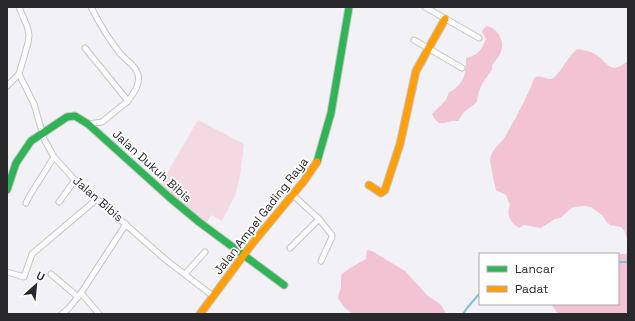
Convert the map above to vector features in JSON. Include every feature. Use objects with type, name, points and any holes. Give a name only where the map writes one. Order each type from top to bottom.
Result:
[{"type":"street","points":[[7,86],[19,74],[28,43],[29,35],[27,26],[19,7]]},
{"type":"street","points":[[88,124],[102,122],[128,101],[136,91],[138,81],[138,73],[118,51],[100,25],[91,7]]},
{"type":"street","name":"Jalan Ampel Gading Raya","points":[[200,314],[243,256],[314,169],[323,145],[333,106],[349,7]]},
{"type":"street","points":[[425,7],[480,38]]},
{"type":"street","points":[[369,185],[381,193],[385,190],[400,144],[413,82],[420,64],[446,19]]},
{"type":"street","points":[[414,40],[462,68]]},
{"type":"street","points":[[85,48],[128,101]]},
{"type":"street","name":"Jalan Bibis","points":[[19,74],[34,104],[43,134],[54,157],[75,180],[166,260],[213,296]]},
{"type":"street","name":"Jalan Dukuh Bibis","points":[[43,134],[67,116],[79,118],[88,124],[169,198],[243,256],[284,285]]},
{"type":"street","points":[[7,190],[16,162],[21,154],[31,141],[43,134]]},
{"type":"street","points":[[26,203],[54,157]]},
{"type":"street","points":[[58,202],[75,180]]},
{"type":"street","points":[[293,195],[320,219],[332,237],[321,261]]},
{"type":"street","points":[[7,272],[24,277],[32,254],[97,198]]},
{"type":"street","points":[[290,248],[320,219]]},
{"type":"street","points":[[62,314],[80,295],[126,224]]},
{"type":"street","points":[[185,274],[205,252]]},
{"type":"street","points":[[51,274],[80,295],[99,314]]},
{"type":"shaded area","points":[[487,26],[498,33],[502,41],[502,50],[492,65],[492,70],[478,93],[477,102],[464,112],[458,121],[442,123],[437,122],[432,114],[446,100],[449,92],[461,82],[465,74],[466,58],[477,54],[481,49],[486,39],[482,32]]},
{"type":"shaded area","points":[[578,49],[593,53],[612,67],[621,66],[628,61],[628,244],[625,232],[621,227],[610,225],[603,216],[591,207],[585,206],[573,207],[560,218],[555,219],[541,228],[524,225],[519,228],[510,218],[508,212],[510,205],[506,195],[495,188],[490,162],[491,155],[504,139],[535,77],[540,76],[551,79],[554,78]]},
{"type":"shaded area","points":[[198,120],[244,144],[240,176],[235,196],[222,221],[211,215],[206,224],[160,185]]},
{"type":"shaded area","points":[[367,250],[372,251],[405,271],[428,296],[441,305],[446,314],[353,314],[345,308],[338,298],[341,288],[341,275],[366,259]]},
{"type":"shaded area","points":[[628,252],[628,314],[558,314],[552,305],[619,305],[619,254],[625,254]]},
{"type":"waterway","points":[[619,262],[628,262]]},
{"type":"waterway","points":[[463,314],[479,294]]},
{"type":"traffic: fast","points":[[317,162],[331,113],[349,7]]},
{"type":"traffic: fast","points":[[7,190],[16,163],[31,141],[67,117],[75,116],[88,124],[199,222],[284,285]]},
{"type":"traffic: slow","points":[[369,185],[381,193],[385,190],[400,144],[416,71],[445,19]]},
{"type":"traffic: slow","points":[[200,314],[252,244],[304,181],[317,162]]}]
